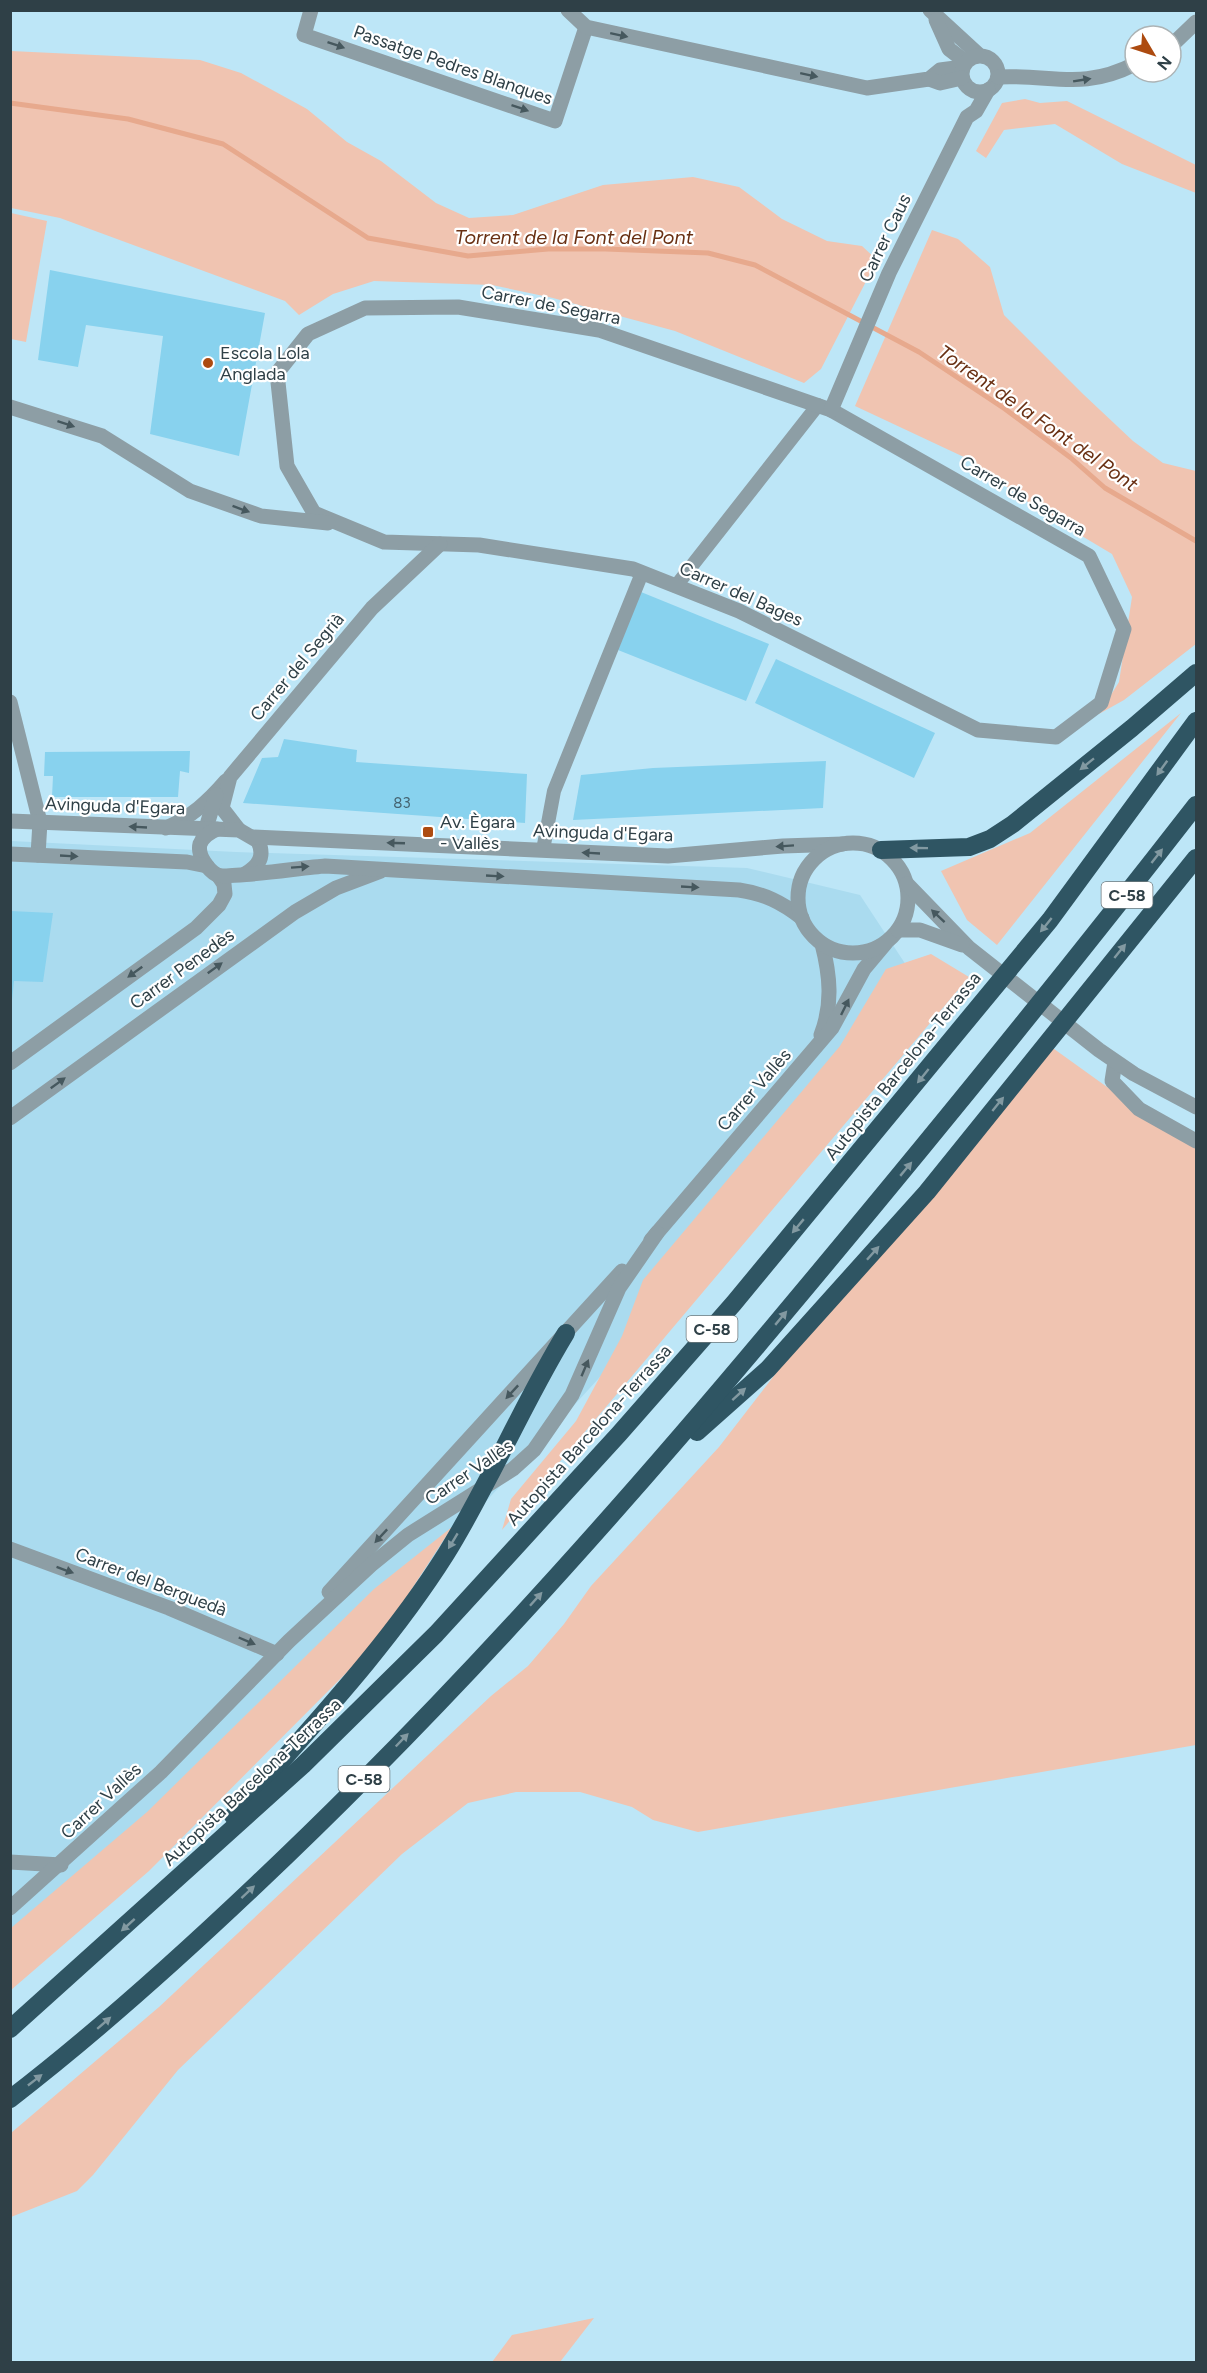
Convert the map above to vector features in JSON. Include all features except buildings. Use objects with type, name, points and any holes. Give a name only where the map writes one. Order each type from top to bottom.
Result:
[{"type":"highway","points":[[881,850],[969,847],[990,839],[1013,824],[1197,673]]},
{"type":"highway","name":"Autopista Barcelona-Terrassa","points":[[10,2030],[171,1887],[303,1765],[436,1634],[650,1400],[757,1276],[1050,920],[1197,721]]},
{"type":"highway","name":"C-58","points":[[10,2099],[60,2061],[196,1941],[319,1825],[478,1663],[649,1475],[933,1138],[1057,985],[1197,805]]},
{"type":"highway","points":[[649,1475],[768,1369],[927,1192],[1197,858]]},
{"type":"highway","points":[[171,1887],[390,1636],[445,1555],[566,1333]]},
{"type":"street","name":"Passatge Pedres Blanques","points":[[311,10],[304,35],[555,121],[586,27]]},
{"type":"street","points":[[568,10],[586,27],[867,88],[929,79],[940,83],[994,61],[998,76],[1026,76],[1071,81],[1114,75],[1123,70]]},
{"type":"street","points":[[933,14],[968,70],[977,92],[988,90]]},
{"type":"street","points":[[1183,35],[1197,22]]},
{"type":"street","name":"Carrer Caus","points":[[825,407],[844,379],[889,273],[967,117],[968,70]]},
{"type":"street","name":"Carrer Caus","points":[[967,117],[976,111],[998,76]]},
{"type":"street","name":"Carrer de Segarra","points":[[277,373],[308,334],[365,308],[458,307],[599,330],[825,407],[1089,556],[1124,629],[1101,703]]},
{"type":"street","name":"Carrer del Bages","points":[[277,373],[287,466],[314,513],[384,542],[479,545],[642,573],[739,611],[978,730],[1056,737],[1101,703]]},
{"type":"street","name":"Carrer del Bages","points":[[10,407],[102,436],[190,491],[220,502],[261,516],[341,524]]},
{"type":"street","points":[[676,586],[825,407]]},
{"type":"street","name":"Carrer del Segrià","points":[[239,830],[222,808],[230,777],[372,608],[440,544]]},
{"type":"street","points":[[543,850],[554,791],[642,573]]},
{"type":"street","points":[[10,702],[40,822],[39,855]]},
{"type":"street","points":[[166,828],[185,820],[230,777]]},
{"type":"street","points":[[208,832],[218,790]]},
{"type":"street","name":"Avinguda d'Egara","points":[[10,821],[208,832],[239,830],[253,837],[668,856],[783,846],[843,844]]},
{"type":"street","name":"Avinguda d'Egara","points":[[208,832],[199,846],[213,870]]},
{"type":"street","points":[[242,875],[252,870],[261,858],[261,847],[253,837]]},
{"type":"street","points":[[802,918],[799,898],[802,878],[812,862],[826,850],[843,844],[863,843],[881,850],[899,867],[907,884],[969,948],[1115,1062],[1157,1088],[1197,1107]]},
{"type":"street","points":[[10,854],[187,862],[213,870],[242,875],[297,867],[386,869],[739,890],[761,893],[778,900],[802,918],[812,934],[822,944],[840,952],[856,953],[885,944],[898,930],[907,913],[907,884]]},
{"type":"street","name":"Carrer Penedès","points":[[10,1118],[295,912],[336,888],[386,869]]},
{"type":"street","name":"Carrer Penedès","points":[[10,1063],[196,928],[213,912],[225,894],[224,884],[213,870]]},
{"type":"street","points":[[898,930],[920,930],[969,948]]},
{"type":"street","name":"Carrer Vallès","points":[[810,1054],[826,1024],[829,1005],[829,973],[822,944]]},
{"type":"street","name":"Carrer Vallès","points":[[10,1908],[60,1865],[197,1738],[289,1641],[317,1605],[657,1233],[832,1028],[864,969],[885,944]]},
{"type":"street","points":[[1115,1062],[1112,1081],[1139,1109],[1197,1141]]},
{"type":"street","name":"Carrer Vallès","points":[[289,1641],[408,1535],[513,1469],[534,1450],[560,1415],[583,1374],[619,1288],[657,1233]]},
{"type":"street","name":"Carrer del Berguedà","points":[[10,1550],[170,1608],[277,1654]]},
{"type":"street","points":[[10,1862],[60,1865]]},
{"type":"shaded area","points":[[11,51],[200,60],[241,73],[307,109],[347,142],[381,161],[436,203],[469,218],[513,215],[603,185],[693,177],[739,187],[782,219],[827,241],[862,246],[877,260],[821,369],[804,383],[675,331],[553,298],[492,285],[374,281],[333,294],[299,315],[285,301],[60,218],[11,208]]},
{"type":"shaded area","points":[[1025,99],[1040,103],[1067,101],[1196,165],[1196,193],[1122,164],[1055,124],[1004,130],[986,158],[976,151],[1002,103]]},
{"type":"shaded area","points":[[11,213],[47,221],[26,342],[11,339]]},
{"type":"shaded area","points":[[932,230],[958,239],[990,267],[1004,315],[1133,441],[1163,463],[1196,471],[1196,644],[1124,700],[1099,714],[1119,682],[1132,597],[1112,554],[1045,514],[966,458],[855,406]]},
{"type":"shaded area","points":[[1181,713],[997,945],[967,920],[941,871],[1030,833]]},
{"type":"shaded area","points":[[11,841],[236,852],[747,868],[860,895],[908,968],[642,1331],[307,1697],[11,1969]]},
{"type":"shaded area","points":[[931,954],[969,977],[502,1530],[511,1499],[576,1421],[622,1336],[643,1280],[840,1046],[886,969]]},
{"type":"shaded area","points":[[1043,1041],[1114,1092],[1196,1133],[1196,1745],[698,1832],[653,1820],[632,1807],[580,1792],[516,1792],[468,1803],[402,1854],[178,2070],[93,2175],[77,2191],[11,2217],[11,2133],[159,2007],[491,1696],[528,1666],[564,1624],[591,1586],[719,1447]]},
{"type":"shaded area","points":[[452,1527],[378,1641],[149,1871],[11,1990],[11,1928],[147,1812],[374,1589]]},
{"type":"shaded area","points":[[594,2318],[560,2362],[492,2362],[512,2335]]},
{"type":"waterway","name":"Torrent de la Font del Pont","points":[[10,103],[128,119],[223,144],[368,238],[468,256],[548,249],[606,249],[708,253],[755,265],[919,352],[1005,409],[1071,458],[1105,488],[1196,541]]},
{"type":"place","name":"Escola Lola Anglada","points":[[208,363]]},
{"type":"place","name":"Av. Ègara - Vallès","points":[[428,832]]}]
